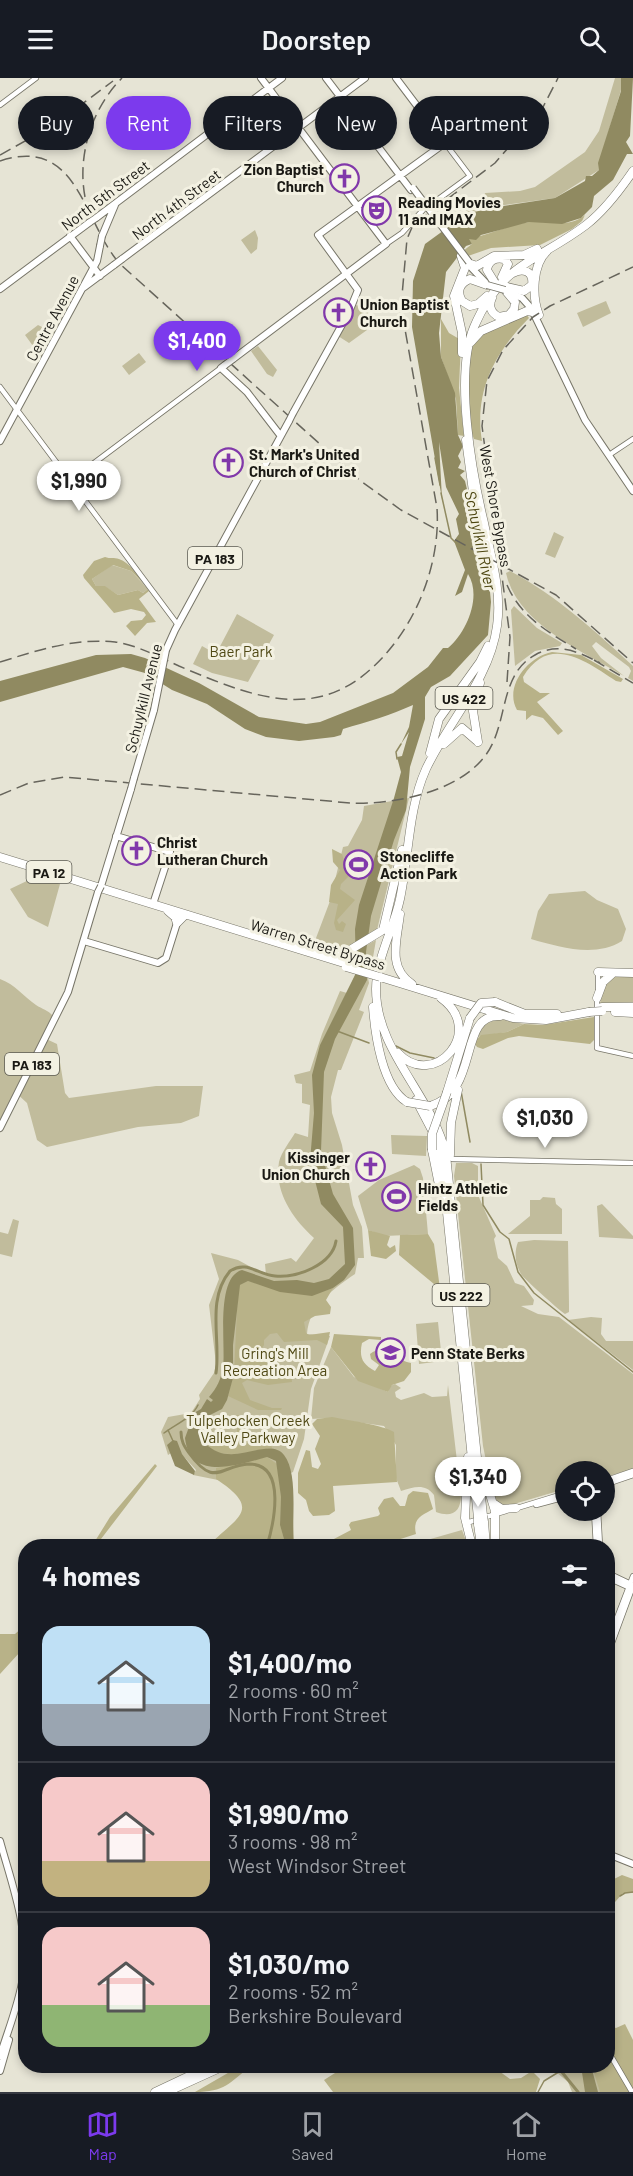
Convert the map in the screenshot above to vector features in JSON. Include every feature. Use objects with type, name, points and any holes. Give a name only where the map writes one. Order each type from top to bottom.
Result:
[{"type":"highway","name":"West Shore Bypass","points":[[386,1038],[379,1014],[376,985],[397,910],[421,779],[483,669],[494,642],[498,592],[480,505],[465,399],[466,355],[476,322],[497,284],[527,260],[573,234],[584,225],[631,172]]},
{"type":"highway","name":"West Shore Bypass","points":[[373,985],[397,902],[413,804],[433,748],[438,719],[483,658],[496,610],[494,578],[469,475],[461,387],[462,364],[472,324],[488,295],[520,262],[584,225]]},
{"type":"highway","points":[[538,317],[535,300],[538,262],[547,251],[573,234]]},
{"type":"highway","points":[[461,256],[468,264],[477,266],[496,255],[528,254],[555,241]]},
{"type":"highway","points":[[462,364],[462,336],[453,298],[468,264]]},
{"type":"highway","points":[[488,295],[480,303],[470,306],[463,303],[459,293],[462,285],[470,279],[497,284]]},
{"type":"highway","points":[[466,355],[472,340],[480,332],[525,312],[538,317]]},
{"type":"highway","points":[[421,779],[440,748],[460,729],[467,729],[478,742],[473,719],[474,702],[494,642]]},
{"type":"highway","points":[[318,957],[334,957],[345,953],[383,930],[389,914],[413,804]]},
{"type":"highway","name":"Warren Street Bypass","points":[[0,858],[154,903],[318,957]]},
{"type":"highway","name":"US 422","points":[[404,874],[395,964],[400,975],[412,984]]},
{"type":"highway","name":"Warren Street Bypass","points":[[154,903],[168,911],[513,1018],[546,1020],[590,1010]]},
{"type":"highway","points":[[168,911],[177,923],[184,916]]},
{"type":"highway","points":[[598,970],[633,974]]},
{"type":"highway","points":[[597,998],[603,982],[611,973]]},
{"type":"highway","name":"Warren Street Bypass","points":[[380,976],[507,1013],[536,1017],[590,1010],[633,1009]]},
{"type":"highway","points":[[373,985],[377,1023],[385,1044],[437,1140],[442,1163],[451,1251]]},
{"type":"highway","name":"US 422","points":[[373,985],[374,1023],[387,1079],[395,1092],[406,1102],[430,1106],[449,1097],[458,1086],[463,1074]]},
{"type":"highway","points":[[386,1038],[399,1055],[413,1064],[431,1064],[447,1057],[458,1040],[459,1024],[450,1006],[433,994]]},
{"type":"highway","name":"US 222","points":[[485,1539],[468,1420],[451,1251],[432,1150],[432,1134],[470,1018],[481,1004],[495,1002],[525,1014],[557,1014]]},
{"type":"highway","name":"US 222","points":[[481,1539],[472,1407],[450,1184],[451,1123],[475,1031],[480,1022],[494,1016],[513,1018]]},
{"type":"highway","points":[[386,1038],[432,1117],[444,1146],[450,1184]]},
{"type":"highway","points":[[472,1407],[482,1466],[496,1516],[495,1539]]},
{"type":"highway","points":[[468,1420],[467,1524],[470,1539]]},
{"type":"highway","points":[[491,1499],[499,1508],[516,1508]]},
{"type":"highway","points":[[155,2092],[195,2073]]},
{"type":"highway","points":[[167,2092],[209,2073]]},
{"type":"main road","points":[[0,105],[36,78]]},
{"type":"main road","points":[[261,78],[274,96]]},
{"type":"main road","name":"North 5th Street","points":[[0,289],[282,78]]},
{"type":"main road","points":[[328,78],[341,96]]},
{"type":"main road","name":"North 4th Street","points":[[341,96],[365,78]]},
{"type":"main road","points":[[396,78],[410,96]]},
{"type":"main road","points":[[303,135],[386,244]]},
{"type":"main road","name":"North 4th Street","points":[[82,288],[268,150]]},
{"type":"main road","points":[[382,150],[468,264],[497,284],[526,298],[538,317],[585,420],[633,491]]},
{"type":"main road","points":[[350,198],[358,203],[363,202],[392,180],[403,178],[409,168],[435,150]]},
{"type":"main road","points":[[429,206],[470,176],[450,150]]},
{"type":"main road","points":[[412,189],[461,256]]},
{"type":"main road","name":"Centre Avenue","points":[[0,441],[93,267],[102,236],[116,202]]},
{"type":"main road","points":[[363,202],[361,207],[365,216]]},
{"type":"main road","name":"PA 183","points":[[347,274],[318,235],[363,202]]},
{"type":"main road","points":[[70,481],[404,231],[423,210]]},
{"type":"main road","points":[[70,236],[100,276]]},
{"type":"main road","name":"Schuylkill Avenue","points":[[0,1128],[64,1000],[131,789],[154,710],[166,650],[357,294],[358,288],[347,274]]},
{"type":"main road","points":[[223,366],[247,392],[280,435]]},
{"type":"main road","points":[[0,387],[178,625]]},
{"type":"main road","points":[[609,455],[633,439]]},
{"type":"main road","points":[[116,836],[170,852],[154,903]]},
{"type":"main road","points":[[84,941],[158,963],[166,958],[177,923]]},
{"type":"main road","points":[[598,970],[597,1048],[633,1056]]},
{"type":"main road","points":[[452,1159],[633,1163]]},
{"type":"main road","points":[[615,1479],[633,1473]]},
{"type":"main road","points":[[496,1516],[555,1498]]},
{"type":"main road","points":[[467,1524],[555,1498]]},
{"type":"main road","points":[[597,1521],[598,1539]]},
{"type":"main road","points":[[615,1633],[633,1576]]},
{"type":"main road","points":[[615,1577],[631,1586]]},
{"type":"main road","points":[[617,1583],[631,1586]]},
{"type":"main road","points":[[617,1583],[623,1587],[625,1595]]},
{"type":"main road","points":[[615,1622],[625,1595],[631,1586]]},
{"type":"main road","points":[[0,1841],[18,1914]]},
{"type":"main road","points":[[615,1857],[633,1864]]},
{"type":"main road","points":[[0,2071],[18,1998]]},
{"type":"main road","points":[[0,2056],[14,2014]]},
{"type":"main road","points":[[615,2062],[632,2092]]},
{"type":"green space","points":[[615,78],[621,78],[621,90],[599,163],[599,170],[555,198],[491,207],[458,220],[460,215],[483,199],[485,193],[520,191],[535,187],[585,152],[599,131]]},
{"type":"green space","points":[[255,230],[258,238],[257,249],[251,254],[241,240]]},
{"type":"green space","points":[[606,301],[611,313],[583,327],[577,313]]},
{"type":"green space","points":[[355,305],[368,307],[367,330],[349,343],[338,336]]},
{"type":"green space","points":[[38,325],[54,333],[41,357],[25,335]]},
{"type":"green space","points":[[258,346],[277,370],[273,377],[267,374],[251,351]]},
{"type":"green space","points":[[139,353],[146,362],[129,375],[122,366]]},
{"type":"green space","points":[[554,532],[564,537],[555,558],[545,554]]},
{"type":"green space","points":[[112,565],[131,571],[148,589],[143,593],[138,590],[118,595],[104,586],[96,586],[92,579]]},
{"type":"green space","points":[[510,571],[544,591],[604,639],[633,666],[633,681],[628,678],[631,671],[629,667],[596,642],[592,646],[601,658],[624,676],[571,646],[537,621],[523,607],[513,591],[506,573]]},
{"type":"green space","points":[[514,606],[537,628],[562,643],[560,646],[535,651],[515,666],[511,610]]},
{"type":"green space","name":"Baer Park","points":[[237,614],[274,635],[248,682],[212,673],[193,664],[202,646],[216,654]]},
{"type":"green space","name":"Tulpehocken Creek Valley Parkway","points":[[409,798],[376,934],[367,939],[367,945],[376,940],[371,969],[366,968],[369,983],[359,1010],[364,1012],[341,1070],[338,1070],[331,1097],[332,1113],[342,1145],[353,1205],[362,1227],[364,1258],[358,1258],[355,1274],[338,1286],[317,1307],[309,1324],[307,1334],[330,1336],[311,1389],[304,1439],[291,1473],[294,1539],[237,1539],[245,1500],[223,1481],[193,1475],[196,1470],[177,1449],[168,1455],[161,1432],[168,1417],[191,1413],[200,1399],[199,1395],[214,1373],[216,1364],[209,1305],[219,1279],[211,1253],[238,1260],[266,1275],[265,1264],[291,1258],[296,1262],[314,1238],[292,1214],[282,1194],[279,1184],[279,1162],[295,1133],[308,1137],[310,1105],[302,1103],[302,1084],[296,1083],[294,1075],[310,1071],[340,991],[347,993],[356,973],[356,965],[343,959],[356,950],[335,952],[313,946],[330,901],[343,847],[348,846],[362,820],[364,806]]},
{"type":"green space","points":[[42,878],[60,884],[48,927],[28,917],[10,889],[31,879]]},
{"type":"green space","points":[[585,891],[597,900],[618,909],[626,929],[622,941],[600,949],[589,950],[565,948],[531,939],[538,911],[549,894]]},
{"type":"green space","points":[[633,976],[633,1002],[600,1003],[603,986],[612,977]]},
{"type":"green space","points":[[0,979],[11,984],[53,1016],[42,1037],[57,1044],[65,1093],[69,1098],[156,1086],[203,1086],[199,1116],[181,1123],[138,1127],[47,1147],[37,1140],[27,1103],[15,1092],[0,1120]]},
{"type":"green space","points":[[500,1019],[524,1024],[507,1032],[476,1037],[482,1024]]},
{"type":"green space","points":[[391,1135],[427,1136],[426,1156],[392,1154]]},
{"type":"green space","points":[[456,1163],[472,1163],[478,1166],[478,1195],[496,1236],[494,1239],[498,1258],[507,1266],[515,1283],[524,1286],[534,1300],[533,1305],[521,1306],[538,1314],[559,1317],[633,1374],[633,1469],[615,1474],[615,1461],[555,1461],[555,1492],[504,1507],[494,1499],[483,1446],[454,1176]]},
{"type":"green space","points":[[414,1165],[420,1169],[423,1178],[428,1234],[385,1236],[368,1230],[358,1196],[379,1180]]},
{"type":"green space","points":[[543,1197],[555,1198],[556,1204],[562,1209],[562,1234],[508,1234],[530,1216],[530,1200],[540,1200]]},
{"type":"green space","points":[[602,1204],[633,1236],[633,1239],[599,1237],[597,1206]]},
{"type":"green space","points":[[13,1219],[19,1221],[12,1257],[0,1254],[0,1232],[8,1234]]},
{"type":"green space","points":[[568,1241],[569,1312],[565,1314],[521,1274],[517,1266],[518,1242]]},
{"type":"green space","points":[[602,1318],[601,1334],[606,1341],[633,1341],[633,1370],[568,1320]]},
{"type":"green space","points":[[438,1322],[442,1361],[419,1364],[416,1324]]},
{"type":"green space","points":[[331,1347],[354,1377],[388,1392],[390,1386],[395,1384],[401,1388],[395,1392],[396,1397],[401,1400],[424,1393],[432,1397],[447,1396],[448,1385],[461,1495],[459,1506],[454,1512],[442,1514],[436,1512],[434,1495],[423,1487],[401,1491],[396,1478],[396,1445],[384,1426],[328,1418],[311,1419],[314,1388]]},
{"type":"green space","points":[[462,1530],[465,1539],[430,1539]]},
{"type":"green space","points":[[615,2066],[630,2092],[572,2092],[568,2082],[557,2073],[615,2073]]},
{"type":"shaded area","points":[[621,78],[633,78],[630,136],[626,142],[633,154],[627,154],[613,180],[594,196],[592,207],[581,218],[562,224],[529,222],[481,235],[476,240],[469,239],[472,244],[466,246],[446,272],[439,333],[441,357],[455,393],[458,435],[463,446],[458,456],[461,462],[458,468],[465,471],[460,475],[465,481],[489,582],[491,602],[488,635],[450,676],[431,687],[425,697],[425,719],[410,767],[406,810],[394,840],[371,916],[366,952],[367,980],[335,1039],[324,1072],[321,1151],[333,1194],[353,1228],[355,1265],[344,1280],[333,1288],[312,1296],[280,1292],[248,1281],[240,1285],[233,1345],[233,1378],[227,1400],[222,1409],[208,1416],[201,1426],[205,1443],[215,1451],[237,1454],[269,1449],[277,1450],[284,1455],[289,1463],[294,1499],[293,1539],[284,1539],[280,1525],[281,1497],[276,1461],[267,1457],[230,1466],[205,1465],[196,1461],[189,1452],[185,1438],[194,1413],[201,1409],[207,1399],[211,1402],[213,1400],[209,1397],[221,1375],[224,1357],[223,1313],[228,1285],[234,1275],[242,1270],[274,1281],[297,1280],[314,1283],[329,1279],[345,1264],[343,1227],[321,1204],[310,1161],[314,1113],[312,1075],[320,1045],[356,973],[355,929],[359,905],[394,798],[401,772],[397,757],[402,756],[409,732],[401,744],[409,727],[413,705],[343,729],[341,735],[299,741],[266,737],[245,729],[207,704],[172,690],[145,673],[123,667],[0,702],[0,681],[96,655],[131,654],[145,658],[199,683],[259,717],[306,724],[320,722],[393,693],[428,667],[443,648],[448,648],[466,623],[473,603],[473,593],[468,574],[462,592],[455,596],[465,570],[454,541],[459,534],[456,519],[459,514],[446,487],[439,442],[442,499],[412,327],[413,281],[425,244],[458,220],[483,209],[555,198],[585,181],[586,176],[592,176],[599,170],[598,163],[621,91]]},
{"type":"shaded area","points":[[585,215],[582,221],[572,229],[540,245],[491,248],[468,256],[463,251],[472,244],[468,239],[514,225],[529,222],[565,223]]},
{"type":"shaded area","points":[[527,315],[529,318],[506,345],[489,374],[481,406],[482,441],[474,439],[467,404],[467,374],[472,348],[476,339],[485,332]]},
{"type":"shaded area","points":[[441,319],[449,333],[461,340],[459,388],[464,436],[458,435],[456,399],[441,357]]},
{"type":"shaded area","points":[[105,557],[117,558],[127,563],[144,584],[131,571],[113,565],[92,579],[96,586],[105,586],[118,595],[138,590],[143,593],[148,589],[149,591],[139,599],[156,622],[147,623],[135,636],[126,626],[131,621],[142,620],[146,615],[144,612],[131,609],[114,613],[84,578],[83,575],[94,561]]},
{"type":"shaded area","points":[[552,652],[581,655],[623,679],[621,682],[616,681],[592,665],[567,655],[555,654],[544,657],[533,664],[523,677],[524,682],[540,693],[550,693],[537,702],[563,731],[558,735],[543,718],[532,715],[526,720],[526,711],[517,710],[513,692],[520,674],[527,666],[534,660]]},
{"type":"shaded area","points":[[332,849],[342,854],[345,864],[354,871],[341,884],[340,889],[355,900],[337,920],[339,924],[342,921],[346,924],[343,932],[336,930],[334,923],[338,904],[329,902],[331,885],[340,870],[333,862]]},
{"type":"shaded area","points":[[594,1017],[594,1040],[590,1044],[519,1036],[508,1038],[483,1049],[477,1047],[474,1042],[481,1035],[507,1032],[524,1024],[543,1025]]},
{"type":"shaded area","points":[[368,1230],[390,1236],[387,1245],[390,1248],[395,1245],[396,1251],[386,1259],[371,1256]]},
{"type":"shaded area","points":[[428,1234],[434,1244],[440,1289],[399,1255],[400,1235]]},
{"type":"shaded area","points":[[248,1281],[299,1294],[310,1294],[333,1288],[326,1300],[331,1307],[330,1314],[315,1316],[304,1322],[306,1333],[309,1335],[330,1332],[327,1345],[317,1340],[284,1342],[277,1333],[270,1334],[264,1340],[260,1351],[268,1365],[269,1373],[278,1374],[291,1370],[292,1382],[268,1385],[247,1380],[242,1383],[250,1400],[272,1408],[282,1408],[281,1410],[258,1410],[228,1396],[234,1373],[238,1289],[240,1285]]},
{"type":"shaded area","points":[[334,1334],[381,1337],[381,1340],[369,1339],[362,1343],[361,1356],[364,1363],[375,1371],[379,1365],[371,1359],[370,1354],[381,1350],[411,1363],[411,1372],[404,1381],[392,1385],[388,1392],[358,1381],[331,1347]]},
{"type":"shaded area","points":[[235,1415],[259,1415],[265,1428],[261,1429],[250,1424],[245,1426],[244,1431],[253,1439],[269,1437],[272,1448],[232,1454],[213,1450],[206,1444],[201,1434],[217,1432],[237,1435],[237,1427],[225,1420]]},
{"type":"shaded area","points":[[332,1417],[374,1425],[394,1432],[397,1482],[333,1486],[335,1511],[329,1515],[313,1516],[306,1500],[298,1493],[298,1473],[306,1450],[310,1451],[312,1467],[318,1469],[321,1464],[315,1449],[320,1436],[312,1424],[317,1419]]},
{"type":"shaded area","points":[[173,1440],[177,1441],[182,1454],[195,1471],[194,1475],[175,1466],[167,1445]]},
{"type":"shaded area","points":[[267,1457],[277,1464],[281,1497],[280,1525],[284,1539],[216,1539],[236,1520],[241,1513],[242,1506],[239,1498],[216,1479],[216,1468]]},
{"type":"shaded area","points":[[155,1464],[157,1466],[101,1539],[96,1539],[110,1517]]},
{"type":"shaded area","points":[[413,1491],[428,1493],[433,1509],[417,1521],[416,1534],[401,1539],[334,1539],[351,1530],[349,1525],[351,1522],[378,1516],[380,1514],[378,1508],[384,1499],[393,1497],[400,1506],[405,1506],[408,1495]]},
{"type":"shaded area","points":[[18,1631],[18,1654],[0,1674],[0,1634],[15,1634]]},
{"type":"shaded area","points":[[622,1875],[633,1879],[633,1893],[623,1893],[615,1902],[615,1878]]},
{"type":"shaded area","points":[[625,2024],[633,2040],[633,2091],[615,2061],[616,2028]]},
{"type":"shaded area","points":[[615,2069],[629,2092],[600,2092],[594,2073],[615,2073]]},
{"type":"shaded area","points":[[228,2073],[243,2073],[220,2088],[195,2092]]},
{"type":"shaded area","points":[[335,2073],[502,2073],[510,2079],[534,2073],[540,2079],[536,2092],[333,2092],[324,2080]]},
{"type":"shaded area","points":[[582,2073],[593,2073],[598,2092],[585,2092]]},
{"type":"waterway","points":[[435,458],[440,485]]},
{"type":"waterway","points":[[441,493],[451,538],[455,542]]},
{"type":"waterway","points":[[397,759],[396,752],[401,744]]},
{"type":"waterway","points":[[337,1031],[369,1043]]},
{"type":"waterway","points":[[396,1046],[410,1053],[434,1058]]},
{"type":"waterway","points":[[461,1091],[470,1142]]},
{"type":"waterway","points":[[481,1164],[483,1205],[500,1232],[509,1239],[518,1272],[534,1293],[633,1372]]},
{"type":"waterway","points":[[216,1373],[216,1307],[218,1294],[230,1271],[247,1267],[269,1275],[293,1275],[321,1263],[328,1257],[336,1241]]},
{"type":"waterway","points":[[164,1433],[188,1417],[198,1405]]},
{"type":"waterway","points":[[168,1430],[173,1441]]},
{"type":"waterway","points":[[181,1432],[186,1448],[205,1470],[212,1473],[249,1464],[261,1467],[269,1474],[275,1498],[269,1539]]},
{"type":"waterway","points":[[620,1896],[633,1892]]},
{"type":"waterway","points":[[538,2092],[544,2081],[557,2073]]},
{"type":"waterway","points":[[563,2073],[578,2092]]},
{"type":"railway","points":[[85,197],[83,165],[89,133],[102,103],[122,78]]},
{"type":"railway","points":[[433,210],[495,163],[542,109],[558,78]]},
{"type":"railway","points":[[0,155],[54,125],[113,81]]},
{"type":"railway","points":[[0,161],[26,156],[47,160],[63,171],[76,187],[107,247],[120,264],[362,482],[401,510],[556,595],[633,663]]},
{"type":"railway","points":[[0,662],[71,643],[115,642],[140,649],[240,690],[268,697],[295,700],[321,696],[347,686],[372,668],[407,626],[428,577],[436,543],[437,508],[401,307],[407,239],[413,225],[427,214]]},
{"type":"railway","points":[[507,682],[510,637],[482,426],[487,381],[503,350],[533,317],[550,306],[633,267]]},
{"type":"railway","points":[[507,585],[520,606],[536,623],[576,649]]},
{"type":"railway","points":[[0,795],[29,783],[64,777],[350,803],[386,802],[424,794],[459,779],[485,756],[493,744],[515,675],[523,664],[535,655],[552,649],[560,649],[576,652],[600,663]]},
{"type":"railway","points":[[594,660],[633,683]]},
{"type":"place","name":"Zion Baptist Church","points":[[345,178]]},
{"type":"place","name":"Reading Movies 11 and IMAX","points":[[377,211]]},
{"type":"place","name":"Union Baptist Church","points":[[339,313]]},
{"type":"place","name":"St. Mark's United Church of Christ","points":[[228,463]]},
{"type":"place","name":"Christ Lutheran Church","points":[[136,851]]},
{"type":"place","name":"Stonecliffe Action Park","points":[[359,865]]},
{"type":"place","name":"Kissinger Union Church","points":[[371,1166]]},
{"type":"place","name":"Hintz Athletic Fields","points":[[397,1197]]},
{"type":"place","name":"Penn State Berks","points":[[390,1353]]},
{"type":"water label","name":"Schuylkill River","points":[[481,540]]},
{"type":"park label","name":"Gring's Mill Recreation Area","points":[[275,1362]]}]
